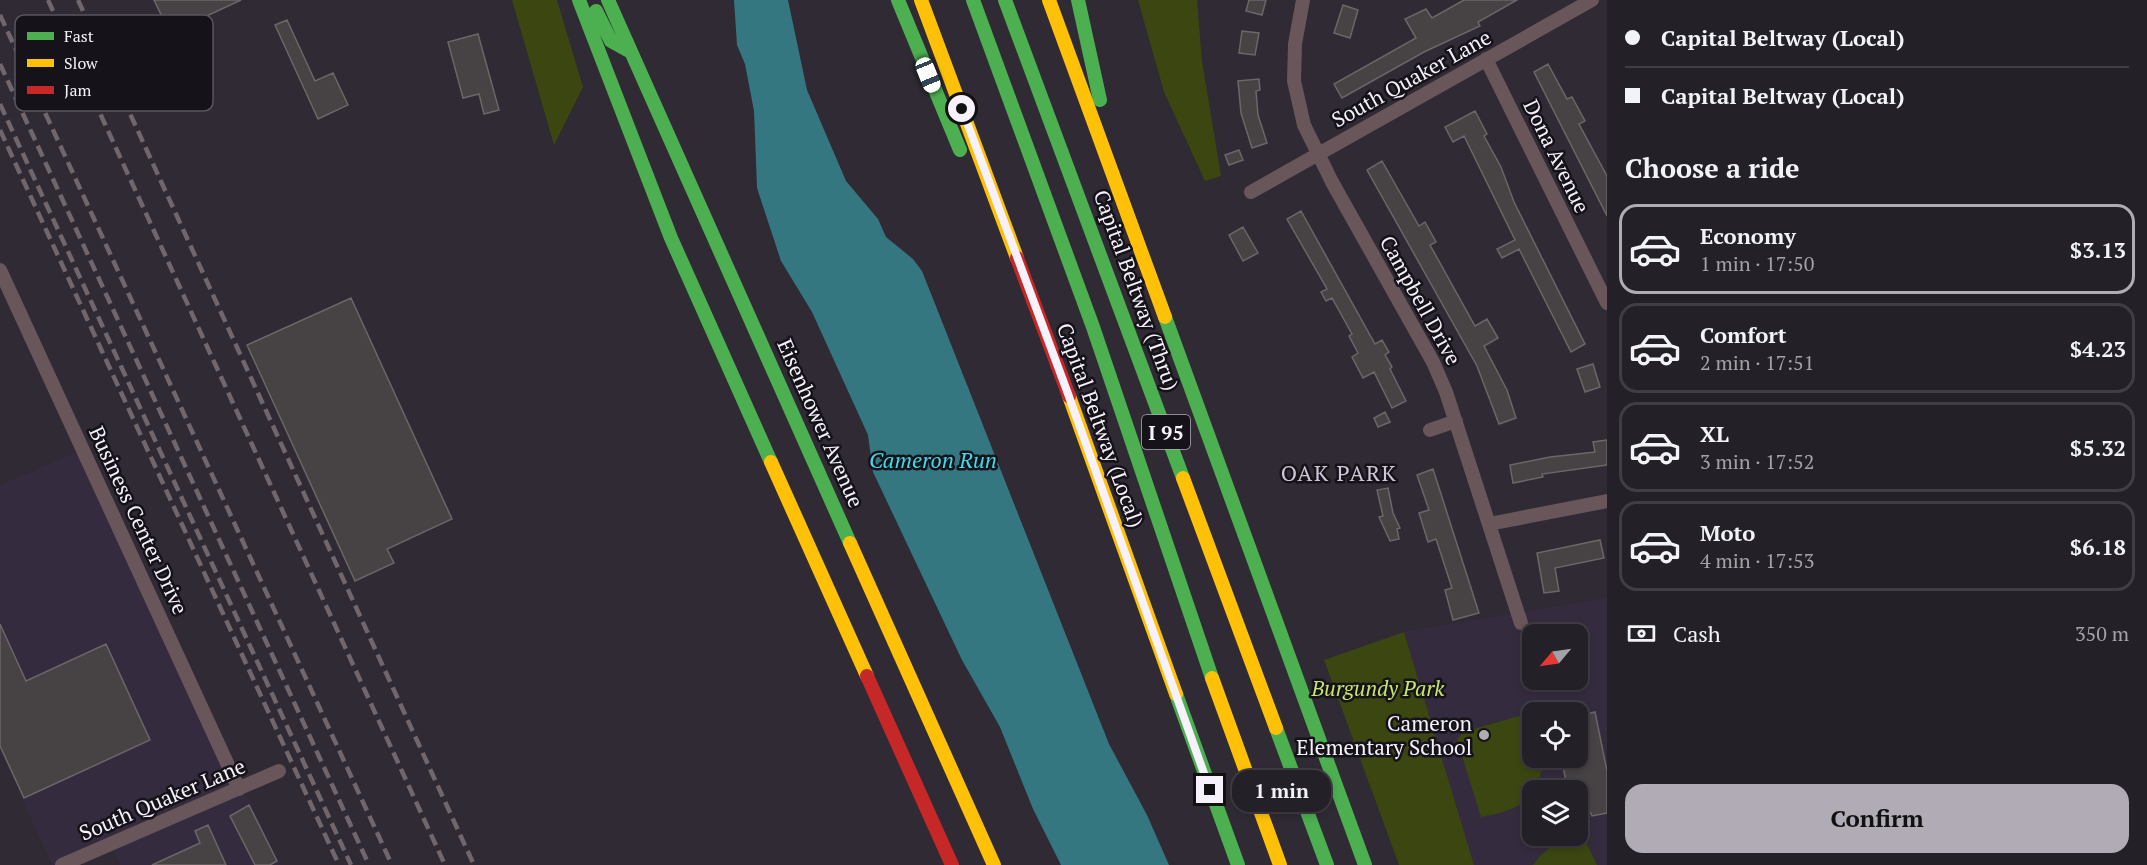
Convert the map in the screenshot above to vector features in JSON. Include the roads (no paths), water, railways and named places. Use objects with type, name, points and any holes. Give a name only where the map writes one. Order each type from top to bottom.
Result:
[{"type":"main road","points":[[579,0],[633,147],[671,238],[952,865]]},
{"type":"main road","points":[[591,0],[608,38],[620,49],[629,51]]},
{"type":"main road","name":"Eisenhower Avenue","points":[[608,0],[994,865]]},
{"type":"main road","points":[[898,0],[935,93],[1067,391]]},
{"type":"main road","name":"Capital Beltway (Local)","points":[[921,0],[1067,391],[1238,865]]},
{"type":"main road","name":"I 95","points":[[973,0],[1093,327],[1224,715],[1280,865]]},
{"type":"main road","name":"Capital Beltway (Thru)","points":[[1005,0],[1327,865]]},
{"type":"main road","name":"I 95","points":[[1048,0],[1365,865]]},
{"type":"main road","points":[[1078,0],[1131,225]]},
{"type":"street","name":"Campbell Drive","points":[[1303,0],[1295,44],[1294,81],[1304,125],[1433,362],[1456,421],[1521,623]]},
{"type":"street","name":"South Quaker Lane","points":[[1251,192],[1592,0]]},
{"type":"street","name":"Dona Avenue","points":[[1486,59],[1607,303]]},
{"type":"street","name":"Business Center Drive","points":[[0,270],[239,789]]},
{"type":"street","points":[[1430,430],[1456,421]]},
{"type":"street","points":[[1489,524],[1607,501]]},
{"type":"street","name":"South Quaker Lane","points":[[62,865],[279,771]]},
{"type":"water","name":"Cameron Run","points":[[734,0],[788,0],[807,90],[846,181],[878,219],[886,237],[913,259],[922,271],[1109,744],[1147,815],[1169,865],[1061,865],[1033,809],[1000,727],[962,660],[873,472],[868,435],[812,312],[781,261],[757,188],[754,111],[745,64],[737,45]]},
{"type":"railway","points":[[48,0],[55,15]]},
{"type":"railway","points":[[78,0],[85,15]]},
{"type":"railway","points":[[0,15],[15,48]]},
{"type":"railway","points":[[0,64],[15,97]]},
{"type":"railway","points":[[0,104],[351,865]]},
{"type":"railway","points":[[22,111],[369,865]]},
{"type":"railway","points":[[44,111],[392,865]]},
{"type":"railway","points":[[99,111],[445,865]]},
{"type":"railway","points":[[129,111],[474,865]]},
{"type":"railway","points":[[0,130],[339,865]]},
{"type":"place","name":"Cameron Elementary School","points":[[1484,735]]},
{"type":"district","name":"OAK PARK","points":[[1339,472]]},
{"type":"park label","name":"Burgundy Park","points":[[1378,688]]}]
